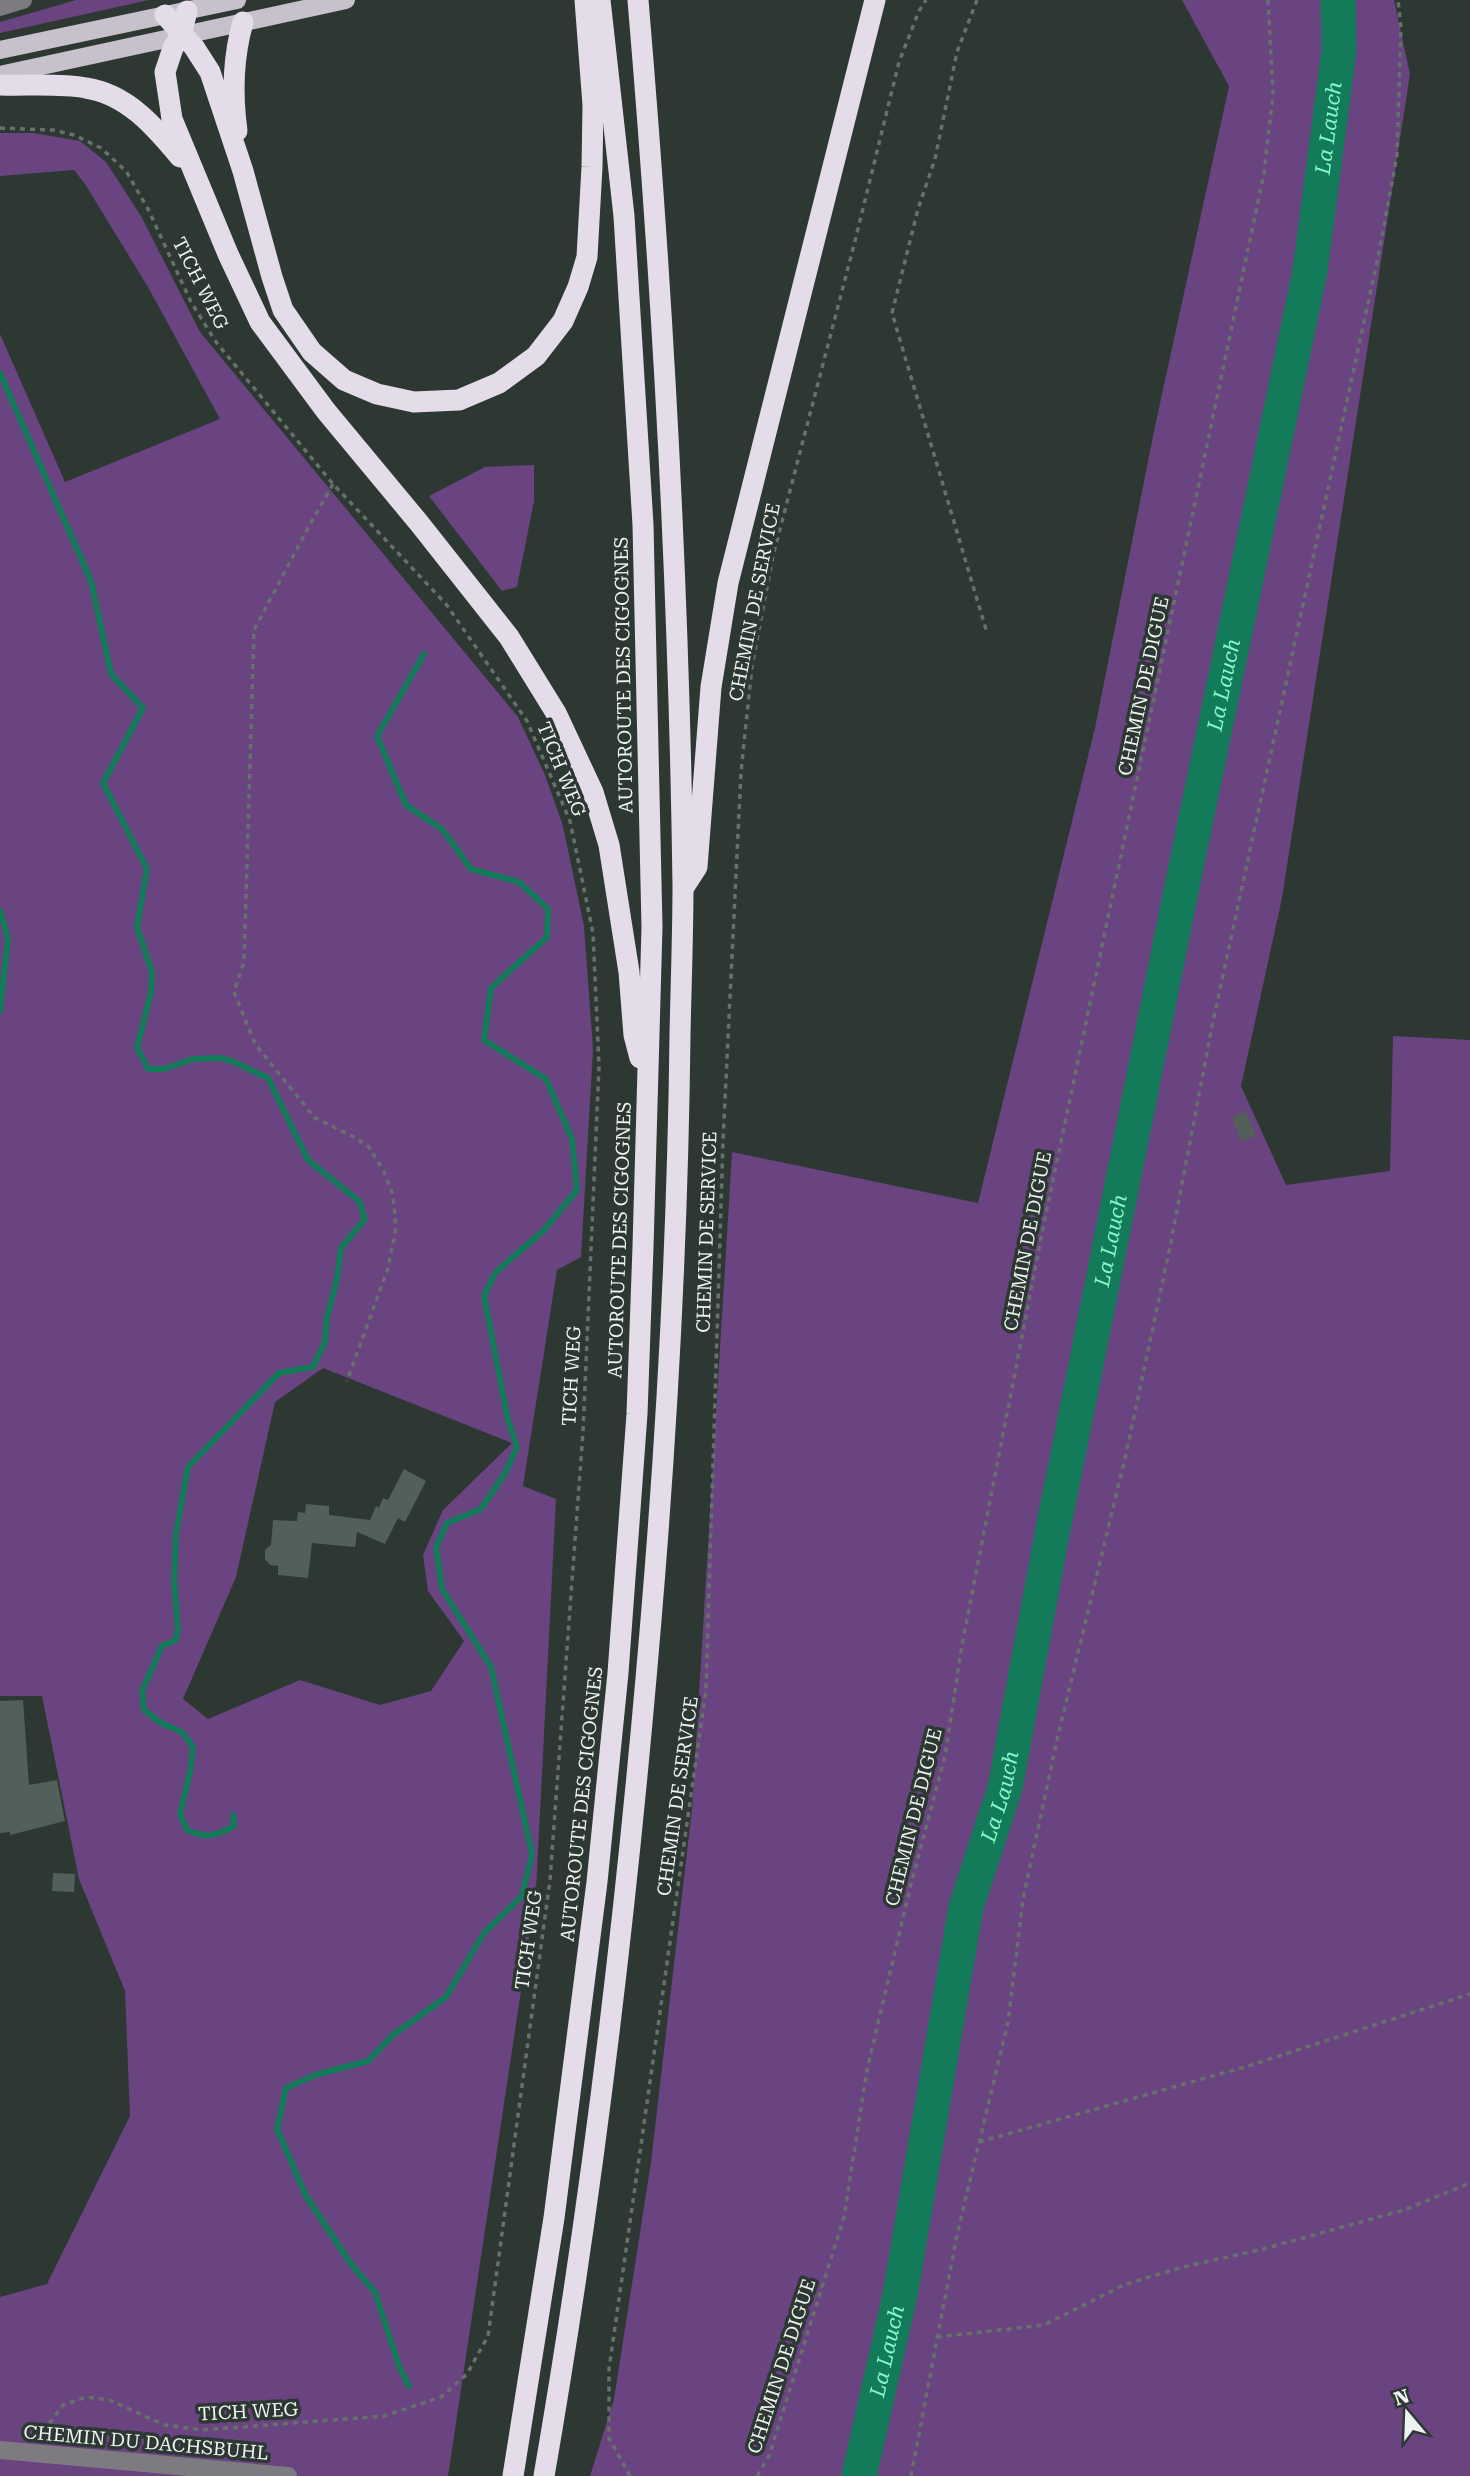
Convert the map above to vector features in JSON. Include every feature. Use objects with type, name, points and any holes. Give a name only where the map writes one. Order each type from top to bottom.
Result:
[{"type":"highway","points":[[165,15],[194,47],[210,72],[243,171],[283,310],[312,352],[344,380],[377,394],[414,402],[459,400],[499,383],[536,356],[563,321],[578,287],[587,257],[593,105],[584,0]]},
{"type":"highway","name":"AUTOROUTE DES CIGOGNES","points":[[513,2476],[554,2218],[597,1882],[618,1673],[637,1414],[652,926],[643,525],[624,216],[600,0]]},
{"type":"highway","points":[[544,2476],[585,2220],[627,1886],[647,1676],[667,1415],[680,1096],[683,889],[673,506],[656,216],[638,0]]},
{"type":"highway","points":[[683,889],[697,867],[711,687],[728,583],[875,0]]},
{"type":"highway","points":[[187,11],[181,35],[173,48],[165,72],[172,119],[192,172],[260,322],[326,411],[509,637],[556,713],[593,792],[609,845],[629,972],[634,1035],[647,1083]]},
{"type":"highway","points":[[243,22],[237,43],[234,74],[235,115],[243,171]]},
{"type":"highway","points":[[0,85],[87,88],[120,100],[154,126],[192,172]]},
{"type":"main road","points":[[0,50],[237,0]]},
{"type":"main road","points":[[0,75],[346,0]]},
{"type":"street","points":[[0,7],[23,0]]},
{"type":"street","name":"CHEMIN DU DACHSBUHL","points":[[0,2450],[288,2476]]},
{"type":"path","name":"CHEMIN DE SERVICE","points":[[630,2476],[609,2438],[609,2369],[706,1689],[723,1141],[741,772],[752,666],[773,556],[899,62],[926,0]]},
{"type":"path","points":[[977,0],[957,52],[935,159],[918,209],[892,313],[987,633]]},
{"type":"path","name":"CHEMIN DE DIGUE","points":[[757,2476],[769,2456],[844,2217],[867,2070],[912,1880],[945,1756],[962,1645],[1044,1223],[1264,173],[1273,94],[1268,0]]},
{"type":"path","points":[[911,2476],[957,2235],[1008,2022],[1023,1899],[1057,1740],[1126,1454],[1170,1247],[1212,1026],[1378,257],[1397,155],[1401,29],[1398,0]]},
{"type":"path","name":"TICH WEG","points":[[0,128],[53,130],[74,135],[101,148],[126,171],[148,209],[191,302],[215,342],[333,484],[446,604],[527,720],[570,821],[593,933],[599,1066],[583,1418],[550,1880],[488,2336],[467,2374],[441,2397],[384,2416],[203,2430],[165,2426],[109,2400],[86,2397],[63,2405],[42,2431],[31,2453]]},
{"type":"path","points":[[333,484],[254,631],[244,962],[234,992],[255,1044],[315,1118],[369,1147],[384,1172],[393,1195],[396,1228],[388,1268],[346,1381]]},
{"type":"path","points":[[979,2141],[1248,2066],[1470,1994]]},
{"type":"path","points":[[937,2337],[1044,2325],[1126,2284],[1404,2210],[1470,2183]]},
{"type":"shaded area","points":[[76,0],[149,0],[0,33],[0,22]]},
{"type":"shaded area","points":[[1182,0],[1394,0],[1410,74],[1282,898],[1241,1086],[1286,1185],[1390,1171],[1393,1036],[1470,1040],[1470,2476],[590,2476],[614,2399],[651,2162],[692,1809],[732,1152],[978,1203],[1095,728],[1154,431],[1229,86]]},
{"type":"shaded area","points":[[0,133],[33,133],[80,141],[106,162],[141,216],[200,332],[518,717],[545,775],[563,826],[584,926],[593,1049],[581,1257],[557,1270],[523,1486],[556,1499],[536,1891],[448,2476],[0,2476],[0,2297],[47,2284],[130,2116],[125,1991],[79,1879],[42,1696],[0,1696],[0,334],[65,482],[220,419],[148,287],[74,170],[0,176]],"holes":[[[323,1368],[512,1443],[443,1510],[423,1555],[428,1591],[464,1641],[431,1691],[380,1705],[300,1680],[208,1719],[183,1699],[236,1577],[275,1402]]]},
{"type":"shaded area","points":[[534,465],[534,501],[517,587],[502,591],[429,496],[485,467]]},
{"type":"building","points":[[1246,1111],[1256,1136],[1241,1142],[1232,1117]]},
{"type":"building","points":[[404,1469],[426,1481],[405,1522],[398,1518],[385,1544],[357,1532],[355,1547],[312,1543],[308,1578],[278,1575],[278,1566],[270,1565],[265,1559],[265,1550],[271,1545],[273,1520],[297,1521],[298,1512],[305,1513],[306,1504],[329,1506],[329,1515],[370,1520],[383,1498],[388,1500]]},
{"type":"building","points":[[23,1700],[29,1785],[57,1780],[65,1821],[10,1835],[10,1832],[0,1833],[0,1701]]},
{"type":"building","points":[[53,1873],[75,1874],[74,1892],[52,1891]]},
{"type":"waterway","name":"La Lauch","points":[[859,2476],[900,2295],[966,1907],[1005,1788],[1052,1534],[1181,891],[1310,271],[1339,50],[1338,0]]},
{"type":"waterway","points":[[0,373],[91,581],[111,674],[143,708],[103,783],[147,869],[137,927],[152,972],[151,993],[137,1047],[148,1069],[164,1069],[193,1059],[220,1058],[268,1078],[308,1160],[359,1201],[365,1219],[341,1248],[337,1279],[327,1317],[325,1342],[313,1367],[279,1373],[188,1467],[176,1533],[176,1640],[162,1646],[142,1691],[144,1710],[161,1723],[182,1732],[193,1747],[180,1814],[187,1830],[200,1835],[216,1834],[234,1826],[233,1815]]},
{"type":"waterway","points":[[409,2386],[399,2366],[375,2292],[351,2264],[306,2196],[277,2129],[286,2088],[315,2075],[368,2061],[393,2035],[446,1997],[484,1933],[522,1896],[532,1854],[491,1667],[442,1589],[436,1547],[447,1523],[481,1509],[505,1473],[517,1447],[508,1420],[484,1296],[495,1273],[544,1230],[577,1190],[572,1139],[546,1079],[484,1040],[491,988],[547,937],[548,909],[519,882],[471,869],[442,829],[406,805],[377,736],[424,654]]},
{"type":"waterway","points":[[0,911],[8,938],[0,1011]]}]
